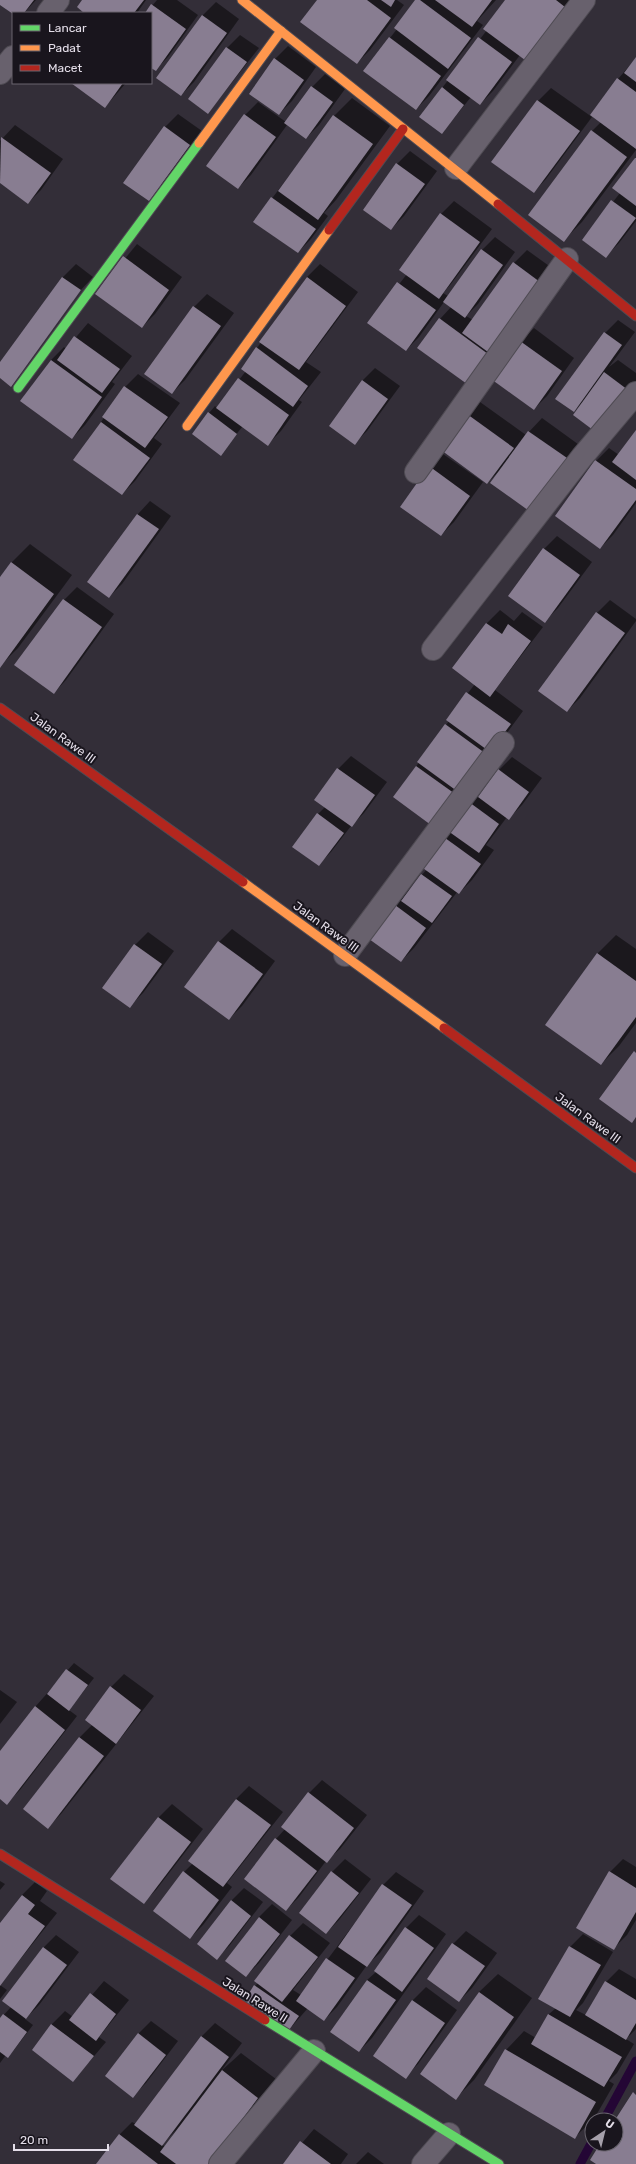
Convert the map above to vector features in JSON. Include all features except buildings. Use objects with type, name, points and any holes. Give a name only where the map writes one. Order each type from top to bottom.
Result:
[{"type":"street","points":[[49,12],[58,0]]},
{"type":"street","points":[[242,0],[403,128],[456,168],[636,316]]},
{"type":"street","points":[[456,168],[584,0]]},
{"type":"street","points":[[18,388],[281,31]]},
{"type":"street","points":[[0,73],[12,58]]},
{"type":"street","points":[[187,426],[403,128]]},
{"type":"street","points":[[416,472],[567,259]]},
{"type":"street","points":[[433,649],[582,457],[636,394]]},
{"type":"street","name":"Jalan Rawe III","points":[[0,708],[345,955],[636,1168]]},
{"type":"street","points":[[345,955],[503,742]]},
{"type":"street","name":"Jalan Rawe II","points":[[0,1854],[314,2052],[499,2164]]},
{"type":"street","points":[[220,2164],[314,2052]]},
{"type":"street","points":[[423,2164],[449,2134]]},
{"type":"waterway","points":[[608,2112],[636,2061]]},
{"type":"waterway","points":[[580,2164],[587,2152]]},
{"type":"traffic: fast","points":[[18,388],[199,143]]},
{"type":"traffic: fast","points":[[265,2020],[499,2164]]},
{"type":"traffic: slow","points":[[242,0],[498,204]]},
{"type":"traffic: slow","points":[[199,143],[281,31]]},
{"type":"traffic: slow","points":[[187,426],[329,230]]},
{"type":"traffic: slow","points":[[243,882],[444,1028]]},
{"type":"traffic: jam","points":[[329,230],[403,129]]},
{"type":"traffic: jam","points":[[498,204],[636,316]]},
{"type":"traffic: jam","points":[[0,708],[243,882]]},
{"type":"traffic: jam","points":[[444,1028],[636,1168]]},
{"type":"traffic: jam","points":[[0,1854],[265,2020]]}]
